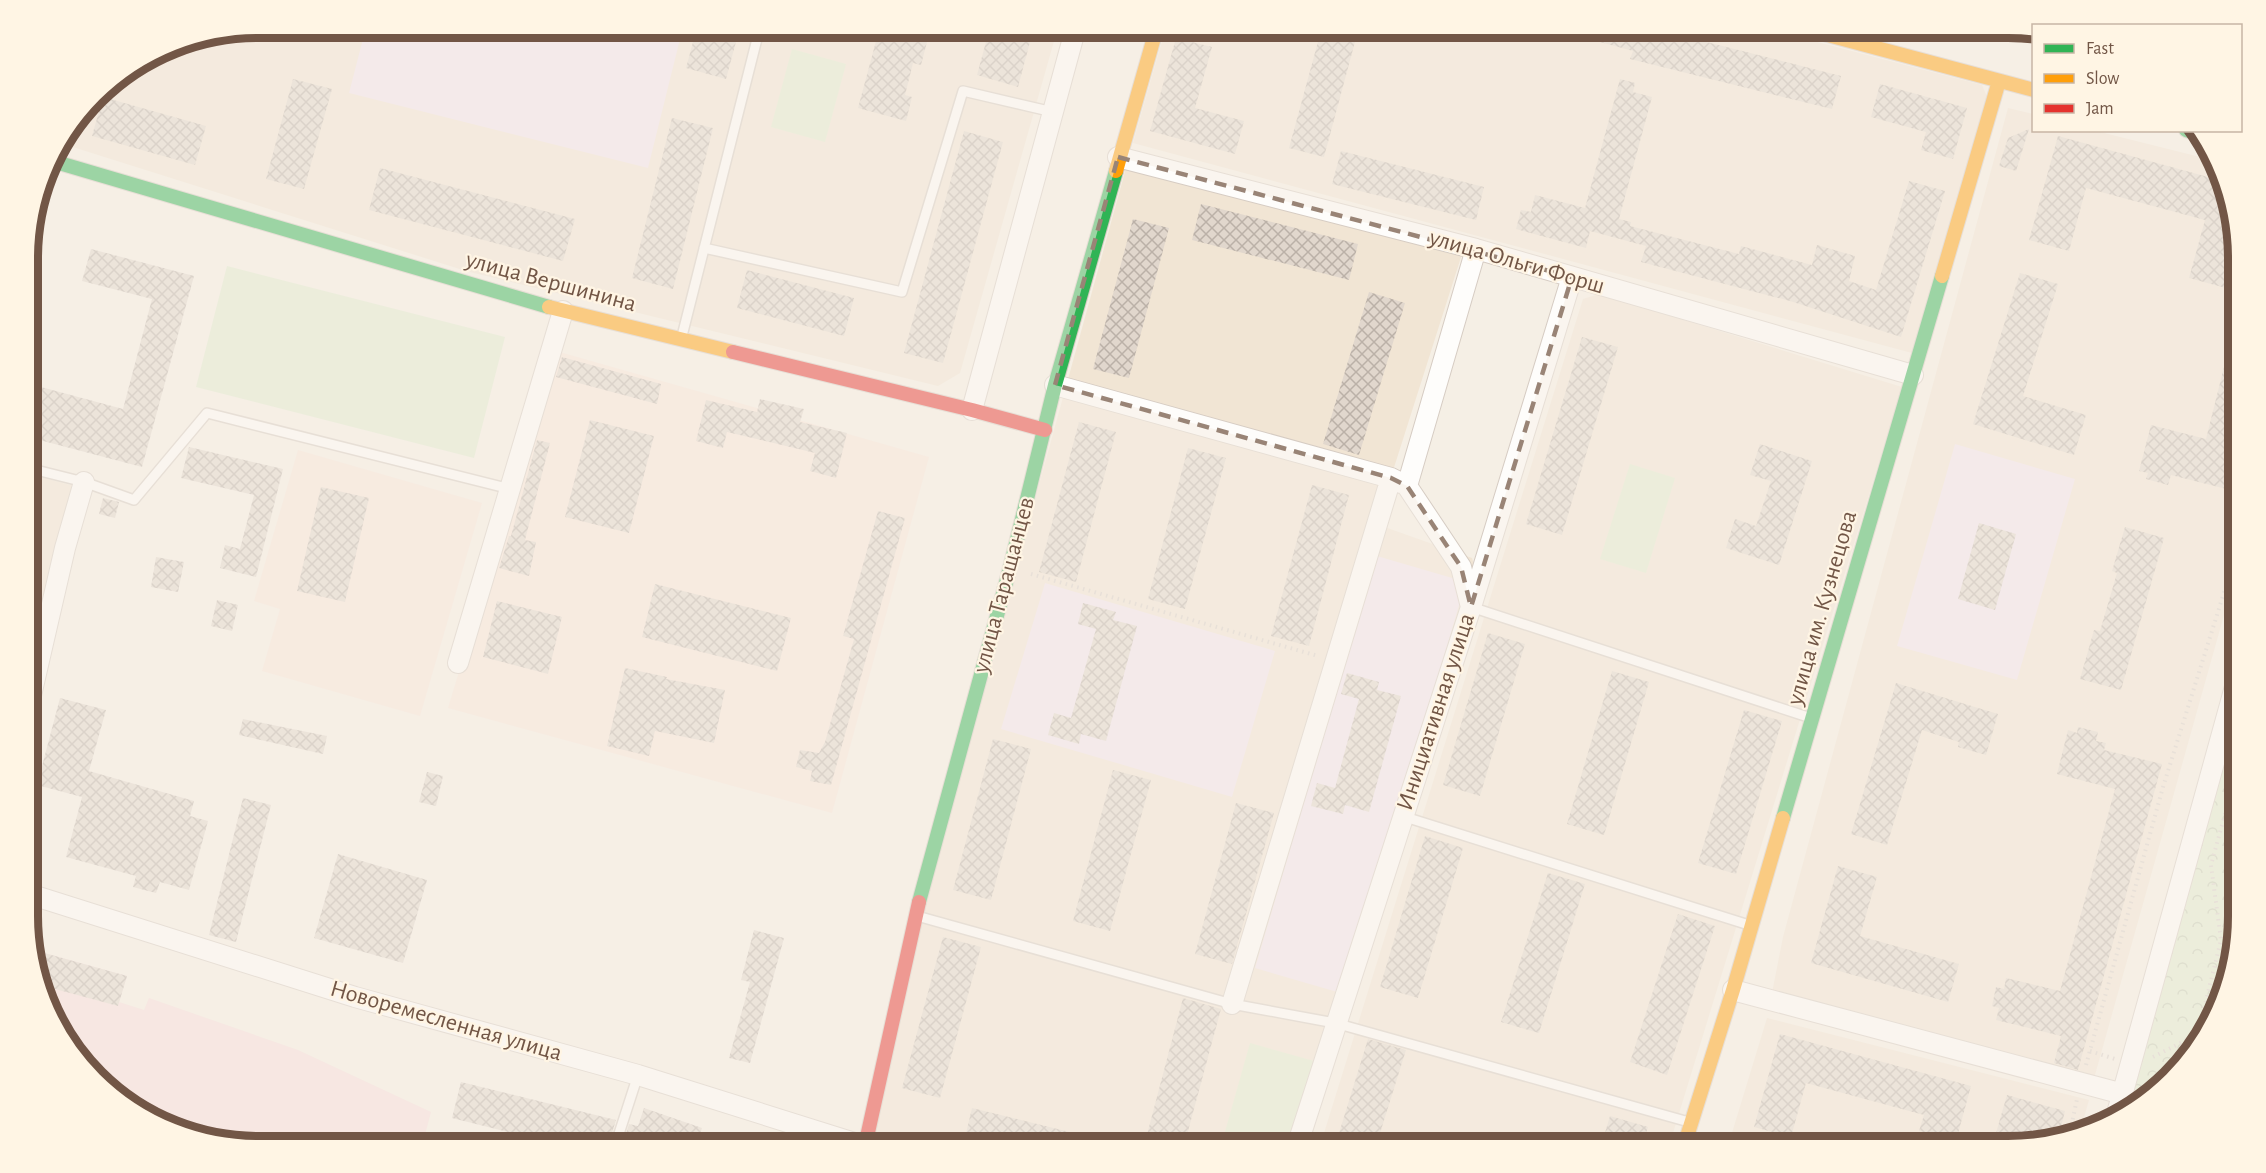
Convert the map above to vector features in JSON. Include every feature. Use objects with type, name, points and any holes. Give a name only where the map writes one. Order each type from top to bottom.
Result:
[{"type":"street","points":[[972,410],[1073,38]]},
{"type":"street","name":"улица Таращанцев","points":[[866,1136],[915,916],[1010,568],[1055,385],[1154,38]]},
{"type":"street","points":[[1839,38],[2032,89]]},
{"type":"street","name":"улица им. Кузнецова","points":[[1687,1136],[1752,926],[1999,81]]},
{"type":"street","name":"улица Ольги Форш","points":[[1118,158],[1476,249],[1913,375]]},
{"type":"street","name":"улица Вершинина","points":[[59,163],[563,312],[972,410],[1045,430]]},
{"type":"street","points":[[1232,1004],[1336,661],[1399,482],[1476,249]]},
{"type":"street","name":"Инициативная улица","points":[[1300,1136],[1471,607],[1572,277]]},
{"type":"street","points":[[458,663],[563,312]]},
{"type":"street","points":[[1055,385],[1399,482],[1461,567],[1471,607]]},
{"type":"street","points":[[38,653],[84,482]]},
{"type":"street","points":[[2119,1106],[2228,712]]},
{"type":"street","name":"Новоремесленная улица","points":[[38,897],[355,997],[638,1075],[832,1136]]},
{"type":"street","points":[[1733,990],[2123,1094]]},
{"type":"lane","points":[[681,340],[757,38]]},
{"type":"lane","points":[[704,248],[902,292],[963,91],[1053,112]]},
{"type":"lane","points":[[38,470],[84,482],[134,500],[207,413],[511,489]]},
{"type":"lane","points":[[1471,607],[1813,719]]},
{"type":"lane","points":[[38,626],[46,630]]},
{"type":"lane","points":[[1402,816],[1752,926]]},
{"type":"lane","points":[[915,916],[1232,1004],[1335,1023],[1691,1123]]},
{"type":"lane","points":[[618,1136],[638,1075]]},
{"type":"path","points":[[1010,568],[1336,661]]},
{"type":"path","points":[[2071,1126],[2080,1083],[2163,787],[2228,580]]},
{"type":"path","points":[[2204,1016],[2221,940],[2211,866],[2228,804]]},
{"type":"path","points":[[2148,1060],[2189,1041]]},
{"type":"highlighted area","points":[[1118,157],[1572,277],[1471,607],[1461,567],[1407,486],[1391,478],[1055,385]]},
{"type":"shaded area","points":[[363,38],[680,38],[648,168],[349,93]]},
{"type":"shaded area","points":[[1055,38],[960,373],[938,386],[466,271],[68,146],[92,112],[112,92],[147,67],[187,49],[228,39]]},
{"type":"shaded area","points":[[1163,38],[1802,38],[1982,85],[1991,106],[1912,353],[1133,143]]},
{"type":"shaded area","points":[[2008,108],[2032,114],[2032,132],[2100,132],[2205,158],[2221,200],[2228,243],[2228,601],[2093,1082],[1772,993],[1783,937]]},
{"type":"shaded area","points":[[1126,168],[1462,254],[1376,524],[1472,558],[1482,590],[1307,1136],[879,1136],[866,1115]]},
{"type":"shaded area","points":[[1599,294],[1902,387],[1672,1136],[1323,1136],[1583,299]]},
{"type":"shaded area","points":[[556,351],[929,457],[832,813],[448,708]]},
{"type":"shaded area","points":[[1955,444],[2075,479],[2017,680],[1897,646]]},
{"type":"shaded area","points":[[298,450],[482,503],[420,716],[262,671],[280,609],[254,601]]},
{"type":"shaded area","points":[[38,477],[78,487],[44,617],[38,631]]},
{"type":"shaded area","points":[[1377,556],[1466,582],[1344,994],[1255,968]]},
{"type":"shaded area","points":[[1045,583],[1275,651],[1232,797],[1001,729]]},
{"type":"shaded area","points":[[40,952],[127,976],[119,1002],[144,1010],[149,998],[298,1050],[431,1112],[425,1136],[257,1136],[228,1134],[173,1119],[123,1090],[83,1050],[54,1000]]},
{"type":"shaded area","points":[[1767,1018],[2089,1100],[2082,1123],[2038,1134],[2009,1136],[1731,1136]]},
{"type":"green space","points":[[792,49],[846,64],[825,142],[771,127]]},
{"type":"green space","points":[[227,266],[505,337],[474,458],[196,387]]},
{"type":"green space","points":[[1630,464],[1675,478],[1646,573],[1600,559]]},
{"type":"green space","points":[[2228,723],[2228,930],[2221,973],[2206,1013],[2183,1050],[2154,1081],[2123,1103]]},
{"type":"green space","points":[[1250,1043],[1314,1061],[1292,1136],[1224,1136]]},
{"type":"building","points":[[694,38],[737,38],[726,79],[686,68]]},
{"type":"building","points":[[877,38],[911,38],[927,42],[921,65],[913,63],[905,95],[912,97],[906,121],[858,108]]},
{"type":"building","points":[[987,38],[1031,38],[1018,87],[977,75]]},
{"type":"building","points":[[1176,38],[1212,47],[1195,108],[1244,121],[1235,154],[1150,131]]},
{"type":"building","points":[[1319,38],[1356,38],[1324,157],[1289,148]]},
{"type":"building","points":[[1585,38],[1691,38],[1841,76],[1832,109],[1630,59],[1633,51]]},
{"type":"building","points":[[293,79],[332,89],[304,189],[266,179]]},
{"type":"building","points":[[1620,79],[1635,83],[1633,92],[1652,97],[1619,219],[1631,222],[1630,226],[1739,254],[1741,246],[1812,265],[1817,245],[1855,256],[1849,281],[1876,290],[1909,181],[1945,191],[1901,337],[1790,301],[1641,262],[1646,246],[1590,231],[1586,248],[1516,229],[1521,210],[1531,212],[1535,195],[1585,208]]},
{"type":"building","points":[[1880,84],[1967,108],[1953,159],[1921,150],[1926,132],[1871,117]]},
{"type":"building","points":[[106,98],[206,126],[195,165],[92,136],[101,103]]},
{"type":"building","points":[[672,118],[713,128],[673,289],[632,278]]},
{"type":"building","points":[[2029,129],[2016,171],[1999,166],[2008,138]]},
{"type":"building","points":[[964,131],[1003,142],[943,363],[904,353]]},
{"type":"building","points":[[2058,136],[2214,179],[2227,228],[2228,289],[2189,278],[2205,220],[2086,188],[2069,251],[2029,240]]},
{"type":"building","points":[[1341,151],[1484,187],[1476,220],[1332,184]]},
{"type":"building","points":[[380,168],[575,219],[563,261],[369,210]]},
{"type":"building","points":[[1201,204],[1358,244],[1349,280],[1192,240]]},
{"type":"building","points":[[1133,219],[1169,228],[1129,378],[1093,369]]},
{"type":"building","points":[[91,249],[194,276],[142,467],[38,440],[38,399],[41,387],[123,409],[152,299],[82,281]]},
{"type":"building","points":[[747,270],[854,298],[844,336],[737,308]]},
{"type":"building","points":[[2020,273],[2058,284],[2023,396],[2086,415],[2074,455],[1973,424]]},
{"type":"building","points":[[1369,292],[1405,303],[1359,455],[1323,444]]},
{"type":"building","points":[[1582,337],[1618,347],[1562,535],[1526,524]]},
{"type":"building","points":[[2228,351],[2228,489],[2171,475],[2168,485],[2146,479],[2148,473],[2139,471],[2151,425],[2206,439]]},
{"type":"building","points":[[562,357],[661,384],[657,404],[556,377]]},
{"type":"building","points":[[760,399],[804,409],[800,422],[847,433],[836,478],[810,471],[815,453],[727,432],[723,448],[696,441],[706,400],[757,412]]},
{"type":"building","points":[[590,420],[654,436],[629,533],[565,517]]},
{"type":"building","points":[[1079,422],[1116,432],[1076,582],[1039,572]]},
{"type":"building","points":[[537,440],[550,443],[525,540],[536,542],[529,576],[499,568],[509,536],[511,536]]},
{"type":"building","points":[[1760,444],[1812,461],[1779,565],[1726,548],[1735,519],[1756,526],[1771,481],[1750,475]]},
{"type":"building","points":[[189,447],[283,469],[256,577],[220,568],[225,545],[240,549],[254,495],[181,478]]},
{"type":"building","points":[[1188,448],[1226,458],[1185,609],[1148,599]]},
{"type":"building","points":[[1312,485],[1349,495],[1309,646],[1271,636]]},
{"type":"building","points":[[321,487],[369,498],[345,602],[297,591]]},
{"type":"building","points":[[103,498],[119,502],[115,518],[99,514]]},
{"type":"building","points":[[878,511],[905,518],[831,785],[810,781],[812,771],[796,767],[800,750],[819,753],[825,742],[854,639],[843,636]]},
{"type":"building","points":[[1979,523],[2016,534],[1995,610],[1958,599]]},
{"type":"building","points":[[2125,527],[2164,538],[2121,690],[2080,679],[2094,630],[2100,631],[2117,573],[2112,571]]},
{"type":"building","points":[[156,557],[184,562],[178,592],[151,587]]},
{"type":"building","points":[[655,584],[791,618],[777,671],[642,637]]},
{"type":"building","points":[[217,600],[238,605],[232,631],[211,626]]},
{"type":"building","points":[[497,601],[562,617],[548,674],[483,657]]},
{"type":"building","points":[[1083,603],[1116,612],[1113,620],[1137,626],[1106,741],[1081,734],[1079,744],[1048,735],[1054,713],[1071,718],[1096,629],[1078,624]]},
{"type":"building","points":[[1488,633],[1525,644],[1480,796],[1443,785]]},
{"type":"building","points":[[625,668],[667,677],[666,679],[725,690],[714,743],[655,731],[649,756],[607,746]]},
{"type":"building","points":[[1612,671],[1649,682],[1604,835],[1567,824]]},
{"type":"building","points":[[1347,673],[1379,682],[1377,690],[1401,696],[1369,812],[1345,805],[1343,814],[1311,806],[1317,783],[1335,788],[1359,699],[1341,694]]},
{"type":"building","points":[[1896,683],[1998,714],[1986,755],[1958,747],[1959,742],[1922,730],[1887,845],[1851,834]]},
{"type":"building","points":[[60,698],[106,710],[89,771],[194,801],[190,816],[208,821],[189,890],[160,882],[156,893],[133,887],[136,876],[66,857],[82,797],[38,785]]},
{"type":"building","points":[[1744,710],[1782,721],[1736,874],[1698,863]]},
{"type":"building","points":[[243,719],[327,736],[323,754],[239,735]]},
{"type":"building","points":[[2078,727],[2098,732],[2096,741],[2106,743],[2104,750],[2162,764],[2078,1070],[2054,1063],[2061,1036],[1996,1020],[1999,1008],[1992,1006],[1996,987],[2004,989],[2006,978],[2060,991],[2115,789],[2057,774],[2068,730],[2077,733]]},
{"type":"building","points":[[993,739],[1031,749],[991,900],[953,890]]},
{"type":"building","points":[[1113,770],[1151,780],[1110,931],[1073,921]]},
{"type":"building","points":[[427,772],[443,776],[436,806],[419,802]]},
{"type":"building","points":[[243,798],[271,805],[236,942],[209,935]]},
{"type":"building","points":[[1236,803],[1274,813],[1232,964],[1195,954]]},
{"type":"building","points":[[1425,836],[1463,848],[1418,998],[1380,987]]},
{"type":"building","points":[[338,854],[427,880],[403,963],[314,938]]},
{"type":"building","points":[[1838,866],[1877,877],[1860,936],[1959,964],[1948,1002],[1811,963]]},
{"type":"building","points":[[1548,873],[1585,884],[1539,1033],[1501,1022]]},
{"type":"building","points":[[1678,914],[1715,926],[1667,1075],[1630,1062]]},
{"type":"building","points":[[754,930],[784,938],[750,1063],[729,1058],[750,982],[741,980]]},
{"type":"building","points":[[943,937],[981,947],[940,1098],[902,1088]]},
{"type":"building","points":[[40,952],[127,976],[118,1006],[50,987]]},
{"type":"building","points":[[1183,998],[1221,1009],[1187,1136],[1147,1136]]},
{"type":"building","points":[[1780,1034],[1971,1086],[1957,1136],[1938,1136],[1919,1131],[1924,1115],[1806,1083],[1791,1136],[1754,1127]]},
{"type":"building","points":[[1368,1039],[1406,1050],[1379,1136],[1338,1136]]},
{"type":"building","points":[[461,1082],[616,1120],[611,1136],[524,1136],[452,1118]]},
{"type":"building","points":[[2007,1095],[2065,1111],[2060,1129],[2038,1134],[2009,1136],[1996,1133]]},
{"type":"building","points":[[644,1108],[702,1128],[699,1136],[625,1136],[629,1124],[638,1126]]},
{"type":"building","points":[[972,1108],[1086,1136],[965,1136]]},
{"type":"building","points":[[1610,1116],[1648,1127],[1645,1136],[1604,1136]]},
{"type":"traffic: fast","points":[[59,163],[549,307]]},
{"type":"traffic: fast","points":[[919,902],[1010,568],[1055,385],[1116,171]]},
{"type":"traffic: fast","points":[[1783,818],[1942,276]]},
{"type":"traffic: slow","points":[[1116,171],[1154,38]]},
{"type":"traffic: slow","points":[[1839,38],[2032,89]]},
{"type":"traffic: slow","points":[[1942,276],[1999,81]]},
{"type":"traffic: slow","points":[[549,307],[733,352]]},
{"type":"traffic: slow","points":[[1687,1136],[1783,818]]},
{"type":"traffic: jam","points":[[733,352],[1045,430]]},
{"type":"traffic: jam","points":[[867,1136],[919,902]]}]
